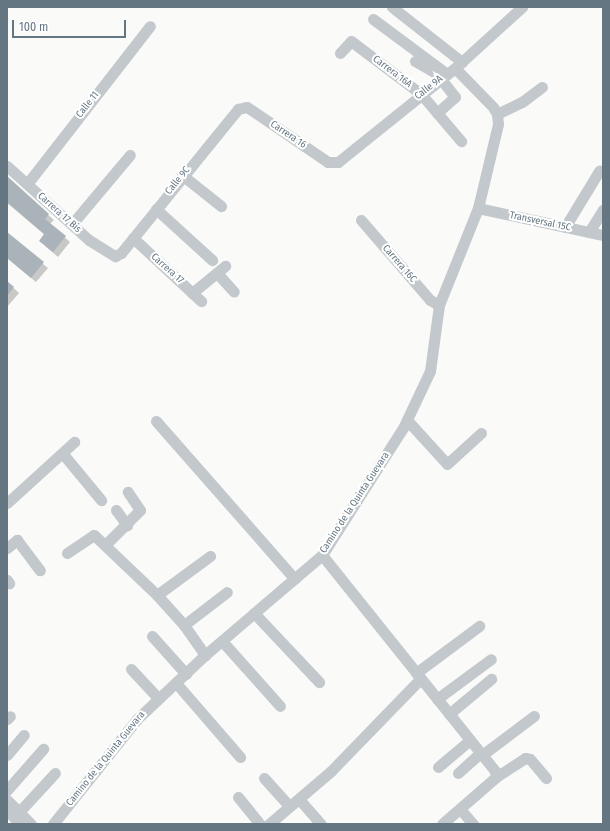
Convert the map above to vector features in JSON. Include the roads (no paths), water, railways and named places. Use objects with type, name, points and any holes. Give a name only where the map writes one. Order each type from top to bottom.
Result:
[{"type":"street","points":[[392,7],[450,72],[497,114],[522,102],[542,87]]},
{"type":"street","name":"Calle 9A","points":[[333,164],[450,72],[522,7]]},
{"type":"street","points":[[373,19],[450,72],[455,97],[437,113]]},
{"type":"street","name":"Calle 11","points":[[26,184],[150,26]]},
{"type":"street","name":"Carrera 16A","points":[[340,53],[351,41],[421,94],[461,141]]},
{"type":"street","points":[[415,60],[450,72]]},
{"type":"street","name":"Carrera 16","points":[[242,106],[333,164]]},
{"type":"street","name":"Calle 9C","points":[[115,256],[121,253],[182,175],[242,106]]},
{"type":"street","name":"Camino de la Quinta Guevara","points":[[53,824],[132,724],[158,698],[205,655],[322,555],[408,420],[430,371],[439,305],[478,208],[498,124],[497,114]]},
{"type":"street","points":[[72,224],[130,155]]},
{"type":"street","name":"Carrera 17 Bis","points":[[7,166],[89,240],[115,256]]},
{"type":"street","points":[[565,227],[599,171]]},
{"type":"street","points":[[182,175],[221,206]]},
{"type":"street","name":"Transversal 15C","points":[[478,208],[510,219],[565,227],[603,235]]},
{"type":"street","points":[[156,209],[212,260]]},
{"type":"street","points":[[589,232],[603,210]]},
{"type":"street","name":"Carrera 16C","points":[[361,220],[430,300],[439,305]]},
{"type":"street","name":"Carrera 17","points":[[133,238],[201,301]]},
{"type":"street","points":[[192,293],[221,270],[234,292]]},
{"type":"street","points":[[408,420],[447,464],[481,433]]},
{"type":"street","points":[[156,421],[295,579]]},
{"type":"street","points":[[7,503],[63,454],[74,442]]},
{"type":"street","points":[[63,454],[101,500]]},
{"type":"street","points":[[106,544],[127,525],[140,510],[128,492]]},
{"type":"street","points":[[116,510],[127,525]]},
{"type":"street","points":[[67,553],[94,535],[106,544],[157,595],[184,625],[205,655]]},
{"type":"street","points":[[7,548],[17,540],[40,570]]},
{"type":"street","points":[[322,555],[495,771],[496,777]]},
{"type":"street","points":[[157,595],[210,556]]},
{"type":"street","points":[[184,625],[227,592]]},
{"type":"street","points":[[254,613],[319,682]]},
{"type":"street","points":[[269,824],[331,771],[418,676],[478,626]]},
{"type":"street","points":[[152,636],[186,674]]},
{"type":"street","points":[[222,641],[280,706]]},
{"type":"street","points":[[437,699],[491,659]]},
{"type":"street","points":[[131,669],[158,698]]},
{"type":"street","points":[[449,714],[491,679]]},
{"type":"street","points":[[176,682],[240,757]]},
{"type":"street","points":[[458,773],[481,754],[534,716]]},
{"type":"street","points":[[7,755],[24,735]]},
{"type":"street","points":[[438,767],[470,740]]},
{"type":"street","points":[[7,790],[43,749]]},
{"type":"street","points":[[442,824],[496,777],[528,758],[546,778]]},
{"type":"street","points":[[19,812],[55,773]]},
{"type":"street","points":[[264,778],[290,806]]},
{"type":"street","points":[[238,797],[260,824]]},
{"type":"street","points":[[299,799],[321,824]]},
{"type":"street","points":[[7,800],[31,824]]},
{"type":"street","points":[[460,809],[473,824]]},
{"type":"street","points":[[7,810],[20,824]]}]
